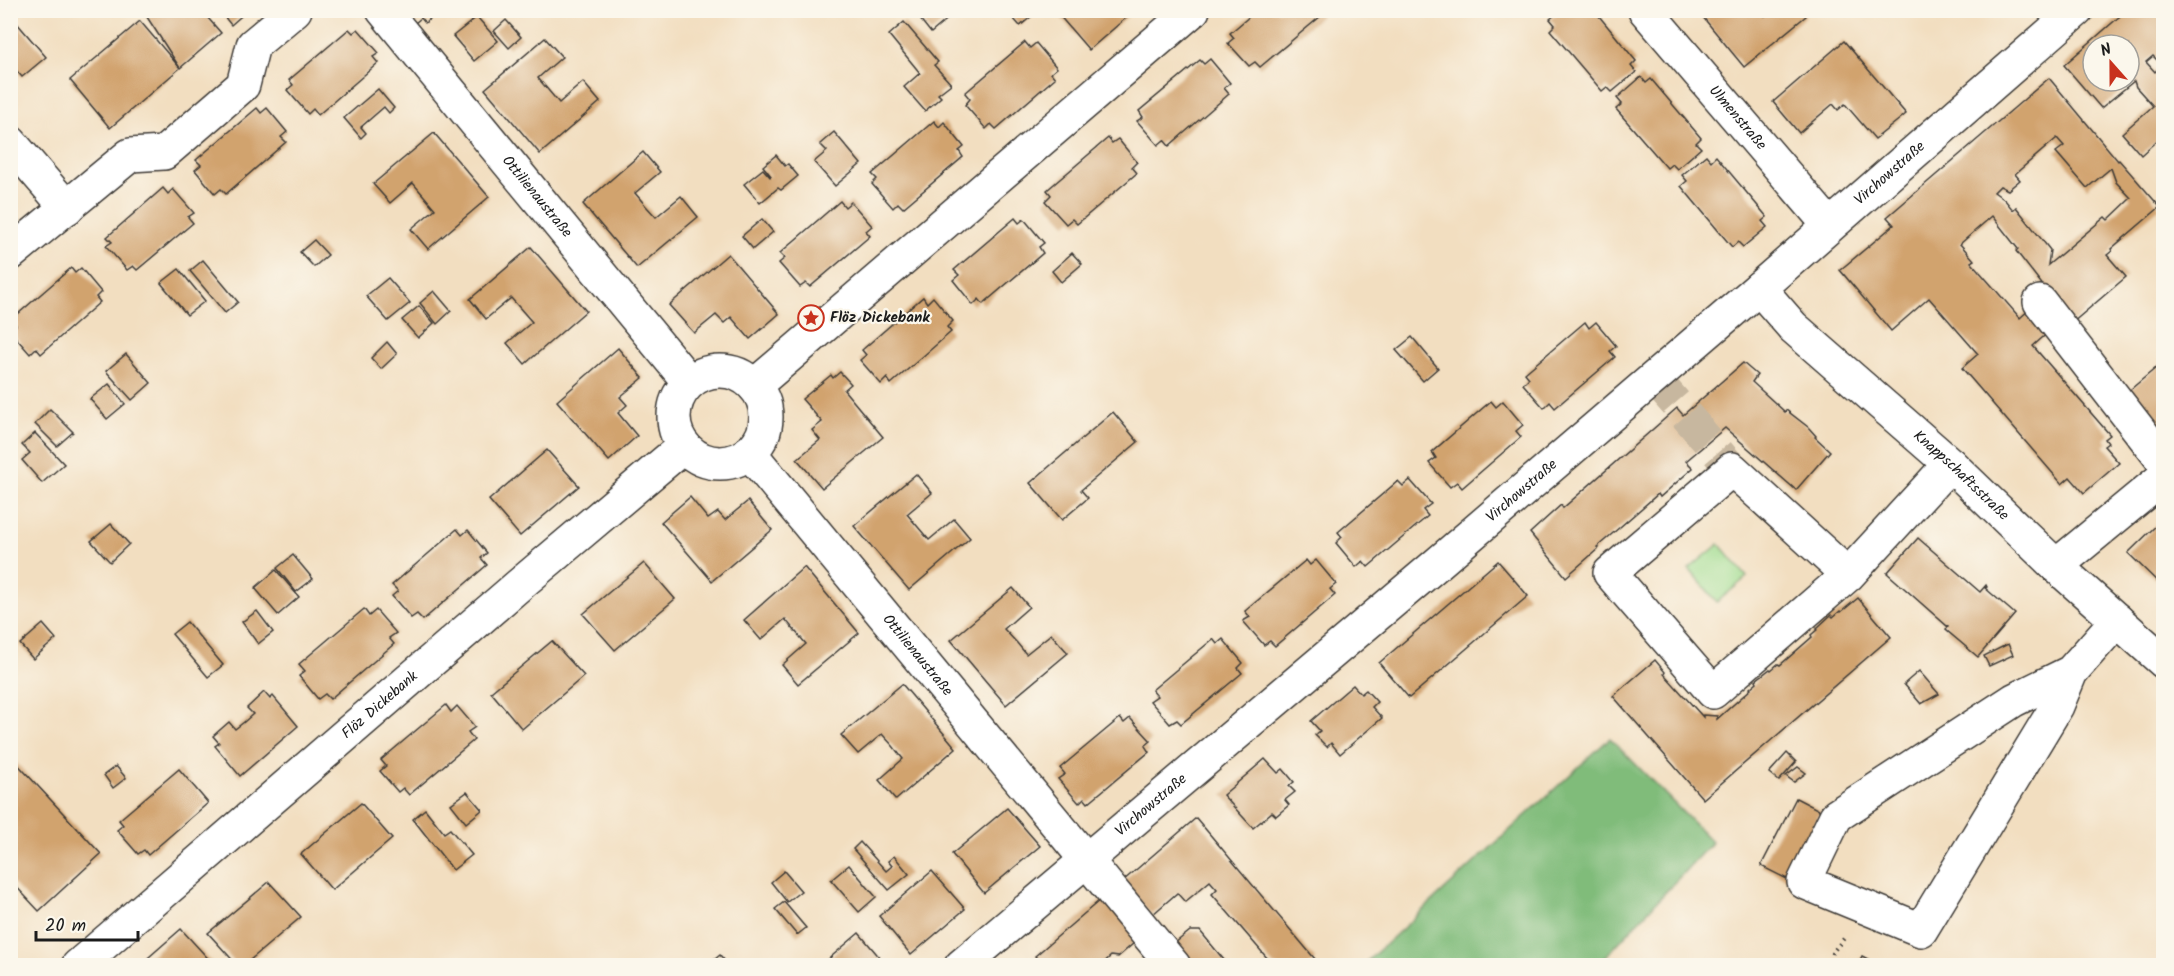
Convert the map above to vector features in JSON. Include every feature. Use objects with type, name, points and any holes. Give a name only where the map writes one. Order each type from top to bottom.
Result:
[{"type":"street","points":[[10,255],[130,155],[164,153],[243,86],[253,45],[295,10]]},
{"type":"street","name":"Ottilienaustraße","points":[[382,10],[689,382]]},
{"type":"street","points":[[754,386],[1193,10]]},
{"type":"street","name":"Ulmenstraße","points":[[1645,10],[1829,225]]},
{"type":"street","name":"Virchowstraße","points":[[961,966],[1421,578],[1759,288],[2077,10]]},
{"type":"street","points":[[10,142],[67,208]]},
{"type":"street","name":"Knappschaftsstraße","points":[[1759,288],[1793,327],[1950,464],[2056,566],[2163,662]]},
{"type":"street","points":[[2040,302],[2163,462]]},
{"type":"street","points":[[715,371],[730,372],[743,377],[754,386],[762,398],[766,413],[759,441],[749,452],[737,459],[723,462],[708,461],[695,455],[684,446],[677,434],[674,420],[677,400],[689,382],[715,371]]},
{"type":"street","name":"Flöz Dickebank","points":[[78,966],[518,586],[684,446]]},
{"type":"street","name":"Ottilienaustraße","points":[[749,452],[1174,966]]},
{"type":"street","points":[[1848,575],[1732,469],[1610,573],[1713,692],[1848,575],[1950,464]]},
{"type":"street","points":[[2056,566],[2163,477]]},
{"type":"street","points":[[2071,672],[2014,700],[1836,816],[1804,882],[1921,930],[2056,706],[2071,672],[2117,620]]},
{"type":"green space","points":[[1719,544],[1747,577],[1717,602],[1689,569]]},
{"type":"green space","points":[[1610,738],[1712,842],[1598,965],[1363,965]]},
{"type":"building","points":[[154,10],[201,10],[221,33],[110,128],[70,80],[140,21],[180,68],[147,17]]},
{"type":"building","points":[[219,10],[248,10],[231,25]]},
{"type":"building","points":[[404,10],[440,10],[425,23],[421,18],[415,23]]},
{"type":"building","points":[[920,10],[958,10],[931,33],[916,14]]},
{"type":"building","points":[[1006,10],[1027,10],[1032,16],[1020,26]]},
{"type":"building","points":[[1062,10],[1135,10],[1089,50],[1058,14]]},
{"type":"building","points":[[1257,10],[1316,10],[1321,16],[1260,67],[1255,62],[1249,66],[1228,43],[1234,38],[1230,33]]},
{"type":"building","points":[[1561,10],[1594,10],[1636,61],[1631,66],[1636,72],[1612,92],[1607,87],[1602,91],[1550,30],[1555,25],[1550,19]]},
{"type":"building","points":[[1697,10],[1760,10],[1765,16],[1772,10],[1801,10],[1806,16],[1744,67]]},
{"type":"building","points":[[2127,10],[2163,10],[2163,60],[2160,63],[2153,56],[2146,62],[2155,72],[2163,64],[2163,135],[2141,155],[2122,133],[2153,106],[2141,93],[2141,33],[2101,33]]},
{"type":"building","points":[[477,17],[498,41],[474,61],[453,36]]},
{"type":"building","points":[[506,20],[521,37],[509,48],[494,31]]},
{"type":"building","points":[[16,22],[46,57],[22,77],[10,63],[10,27]]},
{"type":"building","points":[[904,22],[938,62],[934,65],[951,84],[938,94],[941,97],[925,111],[904,87],[920,73],[889,35]]},
{"type":"building","points":[[349,29],[353,33],[358,29],[379,53],[373,57],[378,63],[318,115],[313,109],[308,114],[287,90],[293,85],[289,80]]},
{"type":"building","points":[[545,38],[562,57],[538,78],[559,103],[583,82],[600,102],[540,154],[485,89]]},
{"type":"building","points":[[1844,41],[1906,114],[1875,139],[1845,104],[1838,110],[1833,104],[1799,133],[1773,102]]},
{"type":"building","points":[[1025,42],[1030,48],[1036,43],[1057,68],[1051,73],[1055,78],[996,129],[991,124],[986,129],[965,105],[970,99],[965,93]]},
{"type":"building","points":[[2081,50],[2081,85],[2064,65]]},
{"type":"building","points":[[1210,59],[1230,83],[1224,88],[1229,94],[1169,146],[1164,140],[1158,145],[1137,121],[1143,117],[1139,111],[1200,60],[1204,64]]},
{"type":"building","points":[[1641,77],[1646,83],[1651,79],[1701,138],[1696,143],[1701,148],[1677,169],[1672,164],[1667,168],[1616,109],[1622,104],[1617,98]]},
{"type":"building","points":[[2049,78],[2118,161],[2160,207],[2107,255],[2126,277],[2072,323],[1992,216],[1960,244],[1974,260],[1971,262],[2020,318],[2031,308],[2051,330],[2033,346],[2110,435],[2105,439],[2108,443],[2104,446],[2119,463],[2084,493],[2070,477],[2062,484],[1962,368],[1978,354],[1929,298],[1891,331],[1840,270],[1894,225],[1887,217]],"holes":[[[2057,138],[2064,146],[2056,152],[2087,188],[2111,168],[2116,182],[2131,198],[2108,220],[2105,217],[2048,265],[2050,250],[2016,207],[2013,210],[1994,192],[2000,186],[2008,190],[2020,180],[2015,174]]]},
{"type":"building","points":[[378,89],[394,108],[389,113],[384,107],[361,127],[366,133],[361,138],[344,118]]},
{"type":"building","points":[[2088,93],[2119,93],[2101,108]]},
{"type":"building","points":[[257,108],[261,113],[267,108],[287,132],[281,137],[286,142],[226,194],[221,189],[215,194],[195,170],[201,165],[196,160]]},
{"type":"building","points":[[934,121],[939,127],[944,122],[964,147],[959,151],[963,157],[903,208],[898,203],[893,208],[872,184],[877,179],[872,174]]},
{"type":"building","points":[[834,132],[861,164],[835,186],[814,162],[827,151],[820,144]]},
{"type":"building","points":[[434,133],[489,197],[428,249],[411,229],[435,209],[413,183],[390,203],[373,184]]},
{"type":"building","points":[[1108,138],[1112,143],[1118,139],[1137,162],[1132,167],[1137,173],[1077,224],[1072,219],[1066,224],[1045,201],[1051,195],[1047,190]]},
{"type":"building","points":[[643,152],[660,172],[635,193],[656,217],[681,196],[698,217],[637,268],[583,204]]},
{"type":"building","points":[[776,155],[798,176],[781,190],[778,188],[760,203],[744,184],[763,169],[770,177],[763,166]]},
{"type":"building","points":[[1706,155],[1711,161],[1716,156],[1767,217],[1762,221],[1767,227],[1743,247],[1738,242],[1732,247],[1681,186],[1687,181],[1682,175]]},
{"type":"building","points":[[163,188],[168,194],[173,189],[194,213],[188,217],[193,223],[137,270],[133,266],[127,270],[106,246],[112,242],[107,237]]},
{"type":"building","points":[[840,201],[845,207],[851,202],[872,226],[866,231],[870,236],[810,287],[806,283],[800,287],[779,263],[785,258],[780,253]]},
{"type":"building","points":[[1015,218],[1019,223],[1024,219],[1044,243],[1039,247],[1043,253],[983,304],[979,299],[973,305],[953,280],[959,275],[954,270]]},
{"type":"building","points":[[762,219],[773,232],[753,249],[742,236]]},
{"type":"building","points":[[314,240],[328,255],[314,267],[300,252]]},
{"type":"building","points":[[531,247],[586,311],[525,364],[507,343],[532,322],[511,298],[486,319],[470,299]]},
{"type":"building","points":[[1072,253],[1082,264],[1061,282],[1052,271]]},
{"type":"building","points":[[728,254],[779,314],[750,339],[731,317],[724,323],[716,315],[694,333],[669,305]]},
{"type":"building","points":[[203,260],[238,302],[225,313],[190,271]]},
{"type":"building","points":[[71,268],[75,273],[81,268],[101,292],[96,297],[100,302],[41,354],[36,348],[30,354],[10,331],[16,325],[11,320]]},
{"type":"building","points":[[179,269],[205,301],[187,315],[161,283]]},
{"type":"building","points":[[388,278],[410,303],[388,321],[366,296]]},
{"type":"building","points":[[434,291],[451,311],[437,324],[420,303]]},
{"type":"building","points":[[923,297],[927,303],[933,297],[953,321],[947,327],[951,332],[891,384],[887,378],[881,384],[860,360],[866,355],[862,350]]},
{"type":"building","points":[[419,306],[434,323],[418,338],[402,320]]},
{"type":"building","points":[[2163,310],[2163,322],[2158,315]]},
{"type":"building","points":[[1585,322],[1589,328],[1596,322],[1616,346],[1610,351],[1615,357],[1555,408],[1550,402],[1544,408],[1523,384],[1529,378],[1525,373]]},
{"type":"building","points":[[1412,337],[1438,368],[1423,381],[1396,350]]},
{"type":"building","points":[[387,342],[397,354],[381,369],[371,358]]},
{"type":"building","points":[[618,348],[643,378],[620,397],[627,405],[618,413],[637,436],[609,461],[557,401]]},
{"type":"building","points":[[126,354],[151,383],[132,400],[106,371]]},
{"type":"building","points":[[2163,362],[2163,442],[2125,394]]},
{"type":"building","points":[[1743,363],[1757,375],[1752,382],[1785,412],[1786,410],[1808,427],[1830,451],[1796,490],[1725,428],[1686,461],[1693,468],[1660,497],[1658,494],[1566,577],[1530,533],[1561,505],[1563,508],[1677,408],[1683,415]]},
{"type":"building","points":[[840,372],[851,384],[844,390],[883,437],[822,488],[797,459],[820,440],[812,430],[822,422],[802,399],[831,375],[833,378]]},
{"type":"building","points":[[109,384],[125,404],[107,419],[90,399]]},
{"type":"building","points":[[1491,401],[1496,407],[1503,401],[1523,425],[1516,431],[1521,437],[1462,488],[1457,482],[1450,487],[1429,463],[1436,458],[1432,452]]},
{"type":"building","points":[[50,409],[73,432],[57,446],[35,424]]},
{"type":"building","points":[[1113,412],[1138,442],[1081,490],[1088,498],[1062,520],[1030,483]]},
{"type":"building","points":[[35,433],[64,464],[42,483],[22,460],[30,453],[22,445]]},
{"type":"building","points":[[547,450],[579,486],[520,536],[489,500]]},
{"type":"building","points":[[916,474],[932,493],[907,514],[929,540],[954,519],[970,538],[909,590],[854,526]]},
{"type":"building","points":[[1410,480],[1431,504],[1423,510],[1428,516],[1368,567],[1363,561],[1356,567],[1336,543],[1342,537],[1338,532],[1398,481],[1403,486]]},
{"type":"building","points":[[690,497],[708,519],[718,512],[725,520],[748,501],[772,530],[712,581],[661,522]]},
{"type":"building","points":[[2163,519],[2163,587],[2128,553]]},
{"type":"building","points":[[111,524],[129,544],[110,562],[91,541]]},
{"type":"building","points":[[457,529],[462,535],[468,530],[487,553],[481,558],[487,565],[423,620],[417,614],[411,618],[392,596],[398,591],[392,585]]},
{"type":"building","points":[[1918,538],[1980,592],[1986,585],[1985,588],[2015,614],[1978,657],[1946,630],[1948,627],[1887,573]]},
{"type":"building","points":[[293,555],[313,579],[296,592],[277,568]]},
{"type":"building","points":[[1306,560],[1310,565],[1316,560],[1336,584],[1330,589],[1335,595],[1275,646],[1270,641],[1264,645],[1243,621],[1250,617],[1245,611]]},
{"type":"building","points":[[1498,561],[1528,596],[1409,698],[1379,663]]},
{"type":"building","points":[[644,563],[675,599],[615,650],[583,614]]},
{"type":"building","points":[[804,567],[859,633],[798,684],[782,665],[806,644],[785,619],[761,640],[744,620]]},
{"type":"building","points":[[276,570],[299,597],[278,615],[255,588]]},
{"type":"building","points":[[1013,588],[1029,607],[1004,629],[1026,654],[1051,634],[1068,653],[1006,705],[951,640]]},
{"type":"building","points":[[1858,598],[1891,637],[1703,799],[1613,696],[1655,660],[1665,672],[1664,674],[1703,717],[1703,715],[1717,716],[1717,719],[1751,689],[1757,682],[1756,680],[1778,664],[1780,665],[1812,637],[1811,635],[1817,628],[1831,615],[1833,617],[1841,612]]},
{"type":"building","points":[[364,609],[369,616],[376,610],[396,633],[389,638],[394,644],[330,699],[325,694],[318,699],[299,676],[305,671],[299,664]]},
{"type":"building","points":[[257,611],[273,632],[258,644],[242,622]]},
{"type":"building","points":[[187,622],[223,665],[208,677],[172,634]]},
{"type":"building","points":[[43,624],[56,639],[33,659],[20,644]]},
{"type":"building","points":[[1213,639],[1217,644],[1223,639],[1243,663],[1238,668],[1242,673],[1181,724],[1177,720],[1170,724],[1150,701],[1157,696],[1152,690]]},
{"type":"building","points":[[552,641],[584,676],[522,729],[491,692]]},
{"type":"building","points":[[2008,644],[2013,655],[1989,666],[1984,656]]},
{"type":"building","points":[[1919,671],[1939,694],[1921,704],[1904,684]]},
{"type":"building","points":[[902,684],[956,748],[896,800],[879,780],[903,759],[893,746],[882,734],[858,754],[841,735]]},
{"type":"building","points":[[1353,685],[1361,694],[1366,690],[1377,702],[1372,707],[1382,718],[1340,754],[1331,743],[1327,747],[1315,735],[1320,731],[1311,721]]},
{"type":"building","points":[[264,692],[270,699],[273,696],[298,726],[240,776],[215,746],[219,743],[213,736],[229,722],[235,729],[244,722],[253,714],[247,708]]},
{"type":"building","points":[[446,705],[451,712],[457,706],[475,727],[468,732],[474,740],[409,795],[403,788],[398,792],[380,771],[386,766],[381,760]]},
{"type":"building","points":[[1120,718],[1124,723],[1130,718],[1151,741],[1145,746],[1149,752],[1088,803],[1084,798],[1079,803],[1058,779],[1065,774],[1060,768]]},
{"type":"building","points":[[1787,753],[1796,762],[1779,781],[1769,773]]},
{"type":"building","points":[[10,756],[101,854],[39,911],[10,880]]},
{"type":"building","points":[[1265,759],[1278,773],[1283,769],[1294,782],[1289,786],[1295,792],[1285,800],[1289,805],[1276,816],[1272,812],[1253,828],[1223,795]]},
{"type":"building","points":[[116,766],[126,778],[113,788],[104,775]]},
{"type":"building","points":[[1798,767],[1806,773],[1794,782],[1786,776]]},
{"type":"building","points":[[179,769],[208,803],[148,855],[144,850],[138,854],[117,830],[123,825],[119,820]]},
{"type":"building","points":[[467,792],[482,810],[466,823],[451,804]]},
{"type":"building","points":[[1796,798],[1821,811],[1787,879],[1761,866]]},
{"type":"building","points":[[361,803],[392,839],[332,890],[301,854]]},
{"type":"building","points":[[1007,808],[1040,846],[984,893],[952,854]]},
{"type":"building","points":[[425,809],[444,833],[450,829],[472,855],[453,870],[413,819]]},
{"type":"building","points":[[1196,818],[1315,959],[1308,966],[1274,966],[1212,894],[1217,889],[1210,881],[1185,902],[1177,893],[1152,915],[1123,881]]},
{"type":"building","points":[[860,842],[886,871],[892,866],[888,861],[894,856],[909,874],[889,890],[853,849]]},
{"type":"building","points":[[849,865],[876,897],[859,912],[831,880]]},
{"type":"building","points":[[784,871],[801,891],[787,902],[771,882]]},
{"type":"building","points":[[932,871],[965,909],[911,955],[879,916]]},
{"type":"building","points":[[269,882],[301,917],[243,966],[238,966],[208,933]]},
{"type":"building","points":[[1107,894],[1142,936],[1118,957],[1111,956],[1100,966],[1094,963],[1092,966],[1043,966],[1035,956]]},
{"type":"building","points":[[784,902],[806,928],[797,935],[775,909]]},
{"type":"building","points":[[181,929],[215,966],[139,966],[149,957]]},
{"type":"building","points":[[1190,931],[1200,931],[1229,966],[1194,966],[1175,943]]},
{"type":"building","points":[[859,933],[887,966],[821,966],[832,956]]},
{"type":"building","points":[[720,955],[729,966],[709,964]]},
{"type":"building","points":[[1862,956],[1881,966],[1857,966]]},
{"type":"tunnel","points":[[1654,378],[1732,469]]},
{"type":"place","name":"Flöz Dickebank","points":[[811,318]]}]
